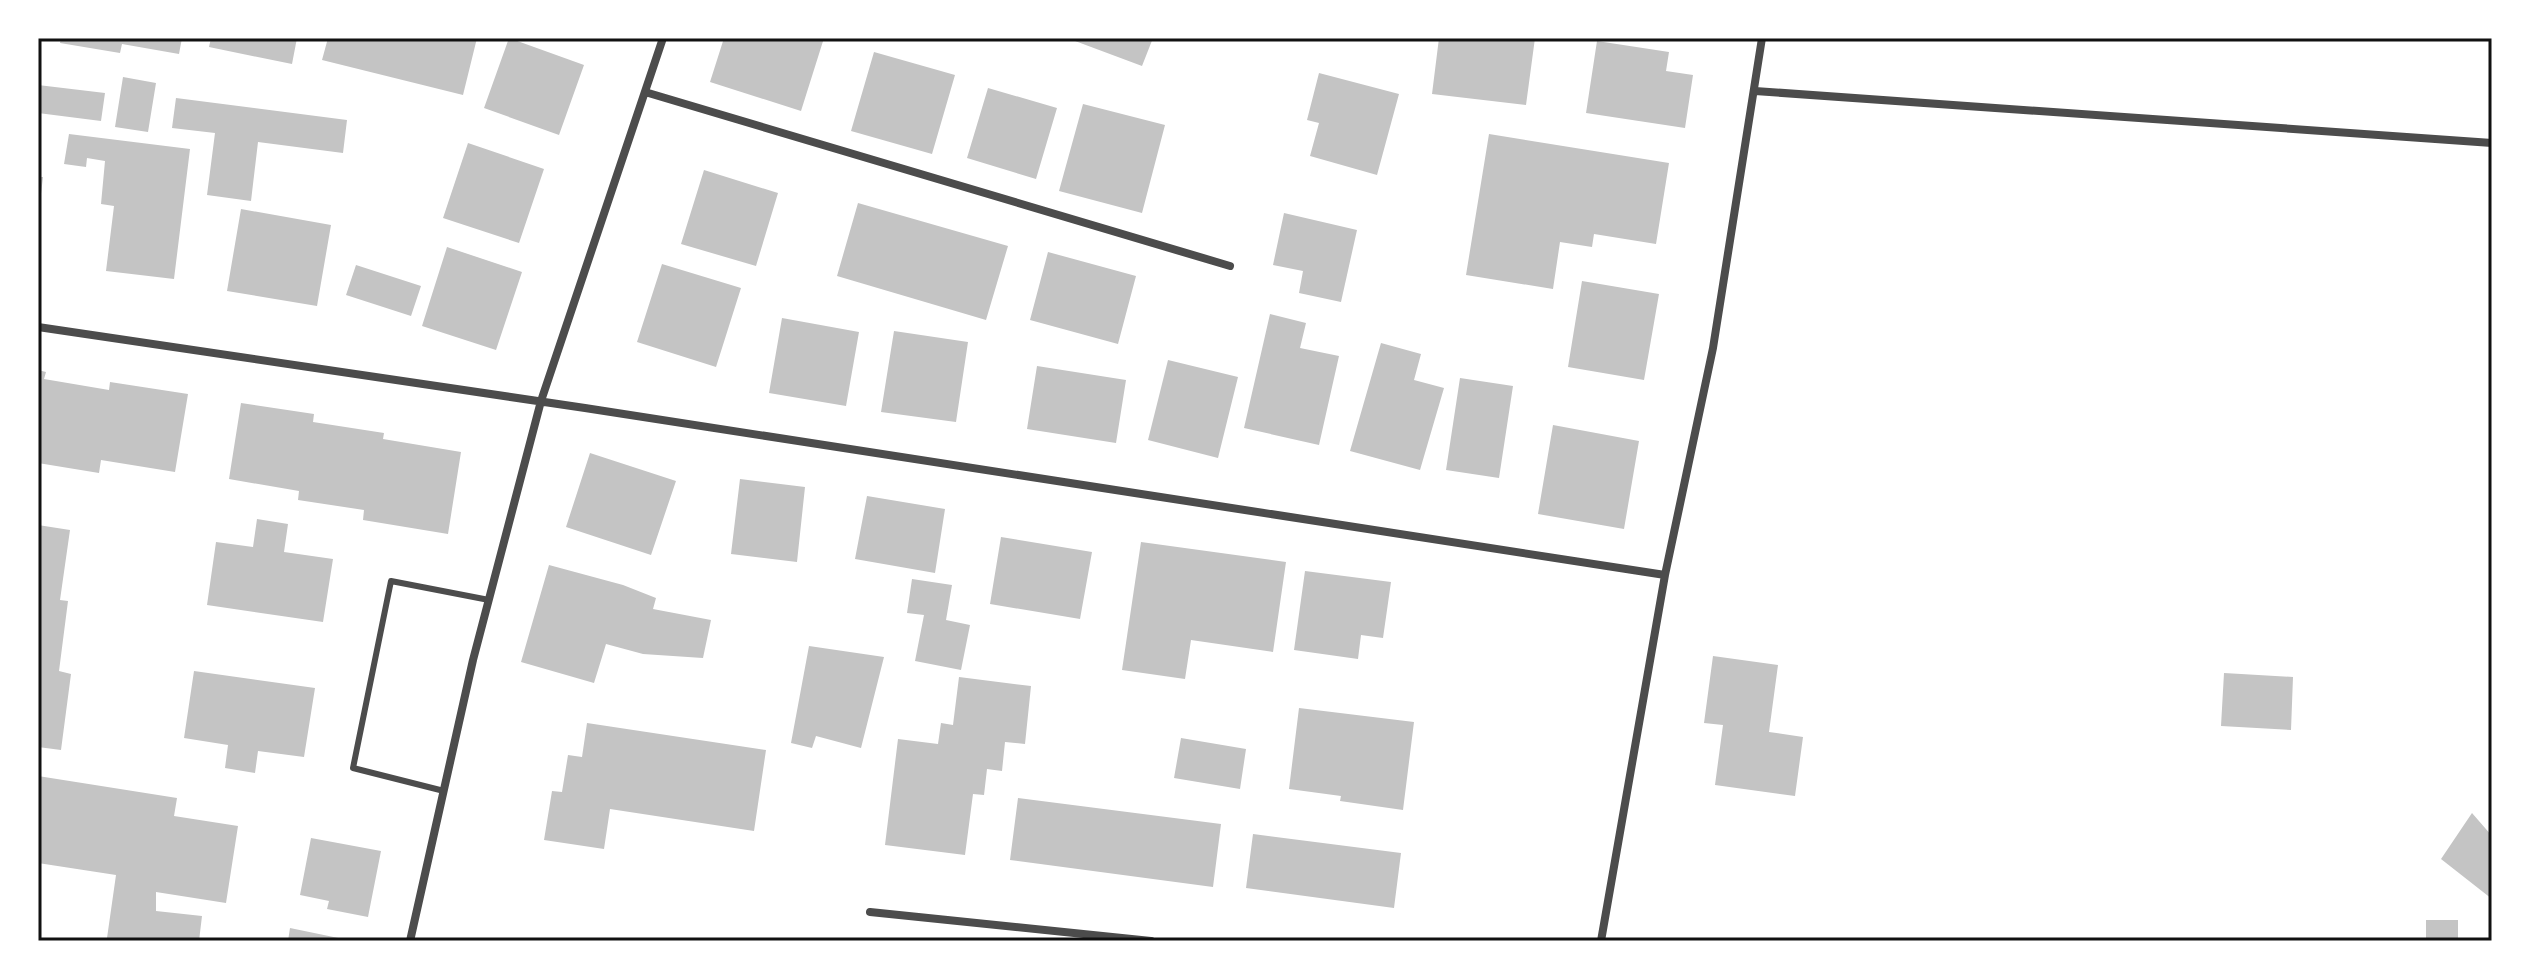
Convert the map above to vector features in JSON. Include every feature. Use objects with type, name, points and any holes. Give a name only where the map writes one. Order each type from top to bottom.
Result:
[{"type":"street","points":[[410,941],[489,600],[541,401],[663,38]]},
{"type":"street","points":[[1601,941],[1665,575],[1713,348],[1762,38]]},
{"type":"street","points":[[1755,91],[2492,143]]},
{"type":"street","points":[[645,92],[1230,266]]},
{"type":"street","points":[[38,327],[541,401],[1665,575]]},
{"type":"street","points":[[870,912],[1151,941]]},
{"type":"lane","points":[[444,791],[353,768],[391,581],[489,600]]},
{"type":"building","points":[[61,38],[182,38],[179,54],[122,44],[120,53],[60,43]]},
{"type":"building","points":[[211,38],[297,38],[292,64],[209,47]]},
{"type":"building","points":[[328,38],[477,38],[463,95],[322,60]]},
{"type":"building","points":[[509,38],[584,65],[559,135],[484,108]]},
{"type":"building","points":[[724,38],[824,38],[801,111],[710,82]]},
{"type":"building","points":[[1067,38],[1153,38],[1142,66]]},
{"type":"building","points":[[1439,38],[1535,38],[1526,105],[1432,94]]},
{"type":"building","points":[[1597,41],[1669,52],[1666,71],[1693,75],[1685,128],[1586,113]]},
{"type":"building","points":[[874,52],[955,75],[932,154],[851,131]]},
{"type":"building","points":[[1319,73],[1399,94],[1377,175],[1310,156],[1319,123],[1307,120]]},
{"type":"building","points":[[123,77],[156,83],[148,132],[115,127]]},
{"type":"building","points":[[38,85],[105,93],[101,121],[38,113]]},
{"type":"building","points":[[988,88],[1057,108],[1036,179],[967,158]]},
{"type":"building","points":[[176,98],[347,120],[343,153],[258,142],[251,201],[207,195],[215,133],[172,128]]},
{"type":"building","points":[[1083,104],[1165,125],[1142,213],[1059,191]]},
{"type":"building","points":[[69,134],[190,149],[174,279],[106,271],[114,206],[101,204],[105,161],[87,158],[86,167],[64,164]]},
{"type":"building","points":[[1489,134],[1669,163],[1656,244],[1594,234],[1592,247],[1560,242],[1553,289],[1466,275]]},
{"type":"building","points":[[468,143],[544,169],[519,243],[443,218]]},
{"type":"building","points":[[704,170],[778,193],[756,266],[681,244]]},
{"type":"building","points":[[38,177],[43,177],[40,202],[38,202]]},
{"type":"building","points":[[858,203],[1008,246],[986,320],[837,276]]},
{"type":"building","points":[[241,209],[331,225],[317,306],[227,291]]},
{"type":"building","points":[[1284,213],[1357,230],[1341,302],[1299,293],[1303,271],[1273,265]]},
{"type":"building","points":[[447,247],[522,272],[496,350],[422,326]]},
{"type":"building","points":[[1048,252],[1136,276],[1118,344],[1030,320]]},
{"type":"building","points":[[662,264],[741,288],[716,367],[637,342]]},
{"type":"building","points":[[356,265],[421,286],[411,316],[346,295]]},
{"type":"building","points":[[1582,281],[1659,294],[1644,380],[1568,367]]},
{"type":"building","points":[[1270,314],[1306,323],[1300,348],[1339,356],[1319,445],[1244,428]]},
{"type":"building","points":[[782,318],[859,332],[846,406],[769,393]]},
{"type":"building","points":[[894,331],[968,342],[956,422],[881,412]]},
{"type":"building","points":[[1381,343],[1421,354],[1414,380],[1444,388],[1420,470],[1350,451]]},
{"type":"building","points":[[1168,360],[1238,377],[1218,458],[1148,440]]},
{"type":"building","points":[[1037,366],[1126,380],[1116,443],[1027,429]]},
{"type":"building","points":[[38,370],[46,372],[44,379],[109,390],[110,382],[188,394],[175,472],[101,460],[99,473],[38,463]]},
{"type":"building","points":[[1460,378],[1513,386],[1499,478],[1446,470]]},
{"type":"building","points":[[241,403],[314,414],[313,422],[384,433],[383,439],[461,452],[448,534],[363,520],[364,510],[298,500],[299,491],[229,479]]},
{"type":"building","points":[[1553,425],[1639,441],[1624,529],[1538,514]]},
{"type":"building","points":[[590,453],[676,481],[651,555],[566,527]]},
{"type":"building","points":[[740,479],[805,487],[797,562],[731,554]]},
{"type":"building","points":[[867,496],[945,509],[935,573],[855,559]]},
{"type":"building","points":[[257,519],[288,524],[284,552],[333,559],[323,622],[207,605],[216,542],[253,547]]},
{"type":"building","points":[[38,525],[70,530],[60,600],[68,601],[59,671],[71,674],[61,750],[38,747]]},
{"type":"building","points":[[1001,537],[1092,552],[1080,619],[990,604]]},
{"type":"building","points":[[1141,542],[1286,562],[1273,652],[1191,640],[1185,679],[1122,670]]},
{"type":"building","points":[[549,565],[623,585],[656,598],[653,609],[711,620],[703,658],[643,654],[606,644],[594,683],[521,662]]},
{"type":"building","points":[[1305,571],[1391,582],[1383,638],[1361,635],[1358,659],[1294,650]]},
{"type":"building","points":[[912,579],[952,585],[946,620],[970,625],[961,670],[915,661],[924,615],[907,613]]},
{"type":"building","points":[[809,646],[884,657],[861,748],[816,736],[812,748],[791,743]]},
{"type":"building","points":[[1713,656],[1778,665],[1769,732],[1803,737],[1795,796],[1715,785],[1723,725],[1704,723]]},
{"type":"building","points":[[194,671],[315,688],[304,757],[258,751],[255,773],[225,768],[228,745],[184,738]]},
{"type":"building","points":[[2224,673],[2293,677],[2291,730],[2221,726]]},
{"type":"building","points":[[959,677],[1031,686],[1025,744],[1005,742],[1002,771],[987,769],[984,795],[973,794],[965,855],[885,845],[898,739],[938,744],[941,723],[953,725]]},
{"type":"building","points":[[1299,708],[1414,722],[1403,810],[1340,801],[1341,796],[1289,789]]},
{"type":"building","points":[[587,723],[766,750],[754,831],[610,809],[604,849],[544,840],[552,791],[562,792],[568,755],[582,757]]},
{"type":"building","points":[[1181,738],[1246,749],[1240,789],[1174,778]]},
{"type":"building","points":[[38,776],[177,798],[174,816],[238,826],[226,903],[156,892],[156,911],[202,916],[199,941],[89,941],[107,938],[116,875],[38,863]]},
{"type":"building","points":[[1018,798],[1221,824],[1213,887],[1010,860]]},
{"type":"building","points":[[2472,813],[2492,836],[2492,899],[2441,859]]},
{"type":"building","points":[[1253,834],[1401,853],[1394,908],[1246,888]]},
{"type":"building","points":[[311,838],[381,851],[368,917],[327,909],[329,901],[300,895]]},
{"type":"building","points":[[2426,920],[2458,920],[2458,941],[2426,941]]},
{"type":"building","points":[[290,928],[348,940],[348,941],[288,941]]}]
